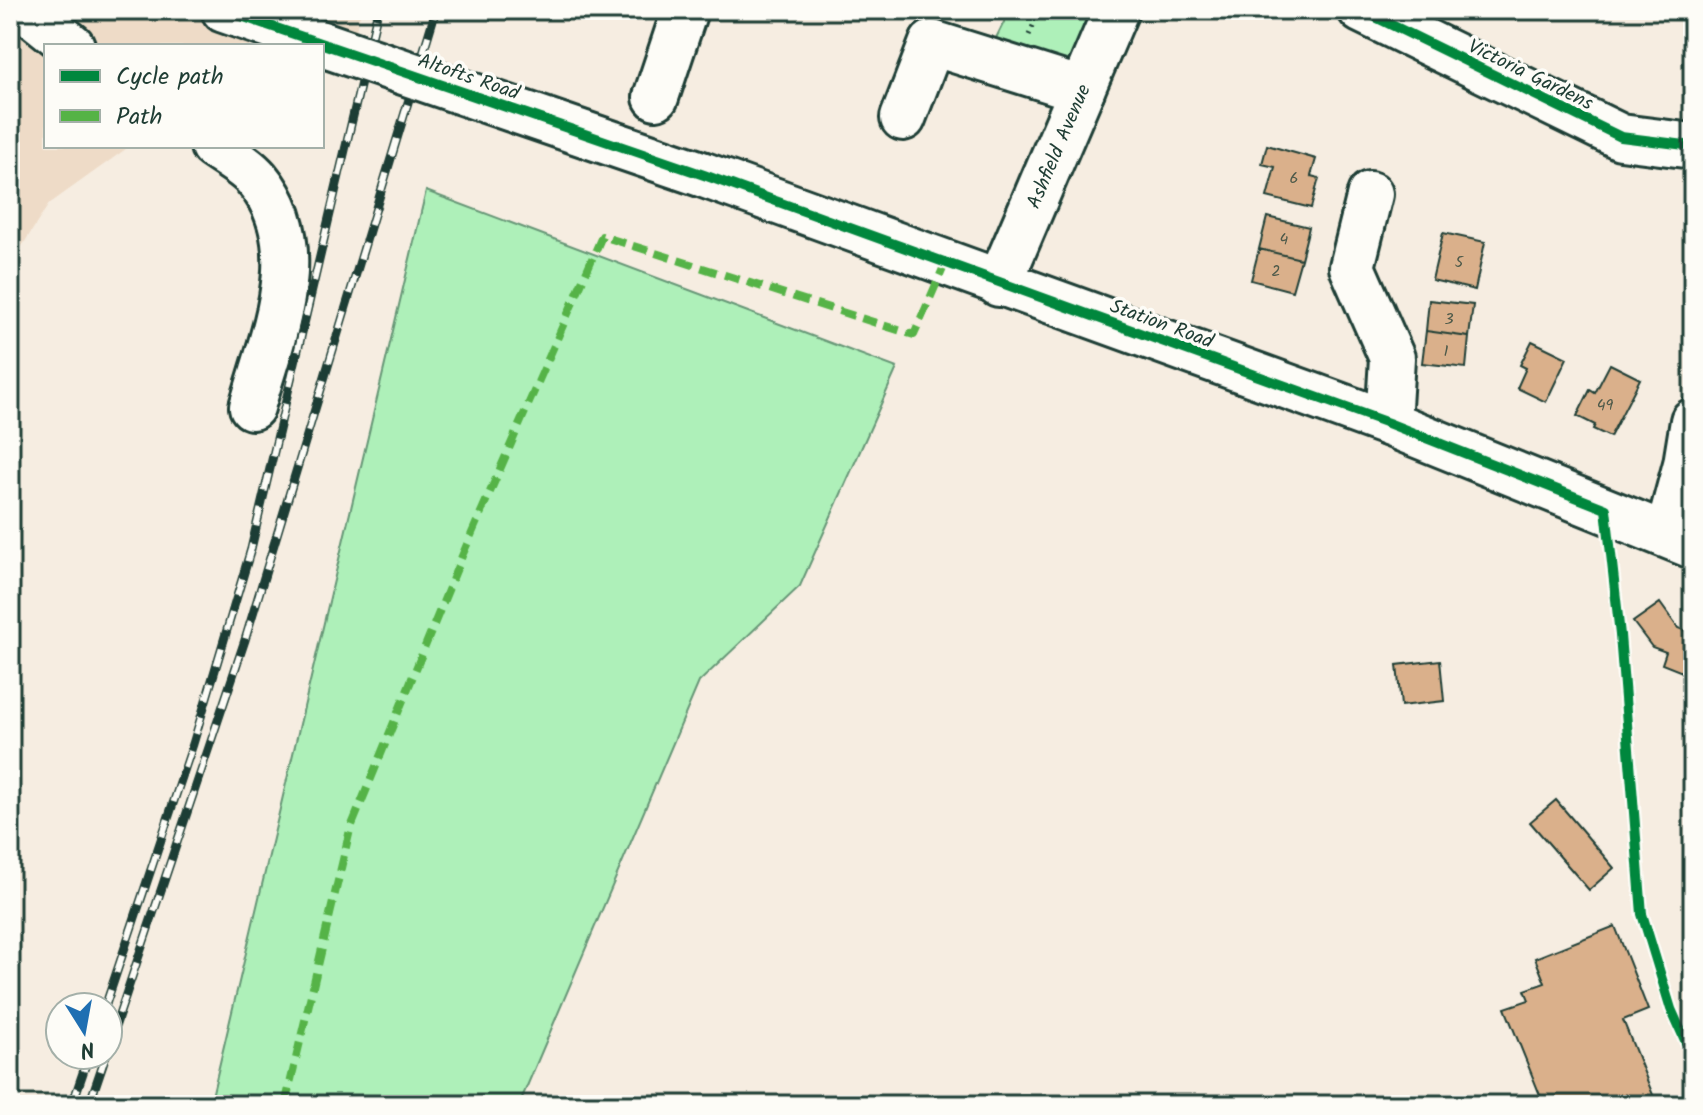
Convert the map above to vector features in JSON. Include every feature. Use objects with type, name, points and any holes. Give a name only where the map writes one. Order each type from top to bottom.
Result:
[{"type":"street","points":[[27,10],[70,44]]},
{"type":"street","name":"Altofts Road","points":[[224,10],[322,44]]},
{"type":"street","points":[[656,97],[685,10]]},
{"type":"street","name":"Ashfield Avenue","points":[[999,284],[1116,10]]},
{"type":"street","name":"Victoria Gardens","points":[[1389,16],[1512,86],[1621,137],[1693,146]]},
{"type":"street","points":[[903,118],[932,43],[1082,90]]},
{"type":"street","name":"Altofts Road","points":[[324,45],[704,175]]},
{"type":"street","points":[[216,148],[257,178],[280,219],[287,253],[284,292],[252,407]]},
{"type":"street","name":"Station Road","points":[[704,175],[1388,423],[1680,541]]},
{"type":"street","points":[[1376,222],[1352,267],[1392,358],[1388,423]]},
{"type":"street","points":[[1680,541],[1693,421]]},
{"type":"shaded area","points":[[10,10],[361,10],[355,34],[282,44],[44,44],[44,148],[127,148],[49,204],[10,265]]},
{"type":"green space","points":[[1010,10],[1116,10],[1082,90],[985,60]]},
{"type":"green space","points":[[426,191],[897,368],[800,586],[699,682],[519,1105],[210,1105]]},
{"type":"building","points":[[1267,145],[1316,159],[1311,176],[1319,178],[1311,208],[1267,197],[1275,167],[1262,164]]},
{"type":"building","points":[[1267,217],[1309,227],[1301,259],[1259,249]]},
{"type":"building","points":[[1443,233],[1485,242],[1475,290],[1432,280]]},
{"type":"building","points":[[1259,249],[1301,259],[1292,291],[1251,280]]},
{"type":"building","points":[[1429,300],[1473,305],[1469,337],[1426,331]]},
{"type":"building","points":[[1426,331],[1469,337],[1466,368],[1422,363]]},
{"type":"building","points":[[1532,341],[1567,358],[1546,402],[1517,388],[1526,368],[1520,365]]},
{"type":"building","points":[[1610,364],[1640,379],[1610,437],[1577,416],[1590,390],[1595,393]]},
{"type":"building","points":[[1660,603],[1678,628],[1693,634],[1693,694],[1685,691],[1690,675],[1662,664],[1666,652],[1652,647],[1633,622]]},
{"type":"building","points":[[1440,660],[1444,701],[1401,706],[1397,665]]},
{"type":"building","points":[[1556,800],[1614,868],[1589,890],[1530,822]]},
{"type":"building","points":[[1615,926],[1648,1010],[1623,1020],[1657,1105],[1544,1105],[1505,1008],[1529,1000],[1525,990],[1545,983],[1535,958]]},
{"type":"railway","points":[[110,991],[193,744],[251,549],[378,10]]},
{"type":"railway","points":[[124,1000],[245,640],[436,10]]},
{"type":"railway","points":[[72,1105],[84,1071]]},
{"type":"railway","points":[[89,1105],[101,1071]]},
{"type":"marked path","points":[[285,1105],[350,830],[462,556],[602,236],[914,335],[945,264]]},
{"type":"cycle path","points":[[224,10],[323,44]]},
{"type":"cycle path","points":[[1361,10],[1621,137],[1693,146]]},
{"type":"cycle path","points":[[324,44],[704,175],[1388,423],[1606,509],[1620,635],[1642,914],[1671,1009],[1693,1058]]}]
